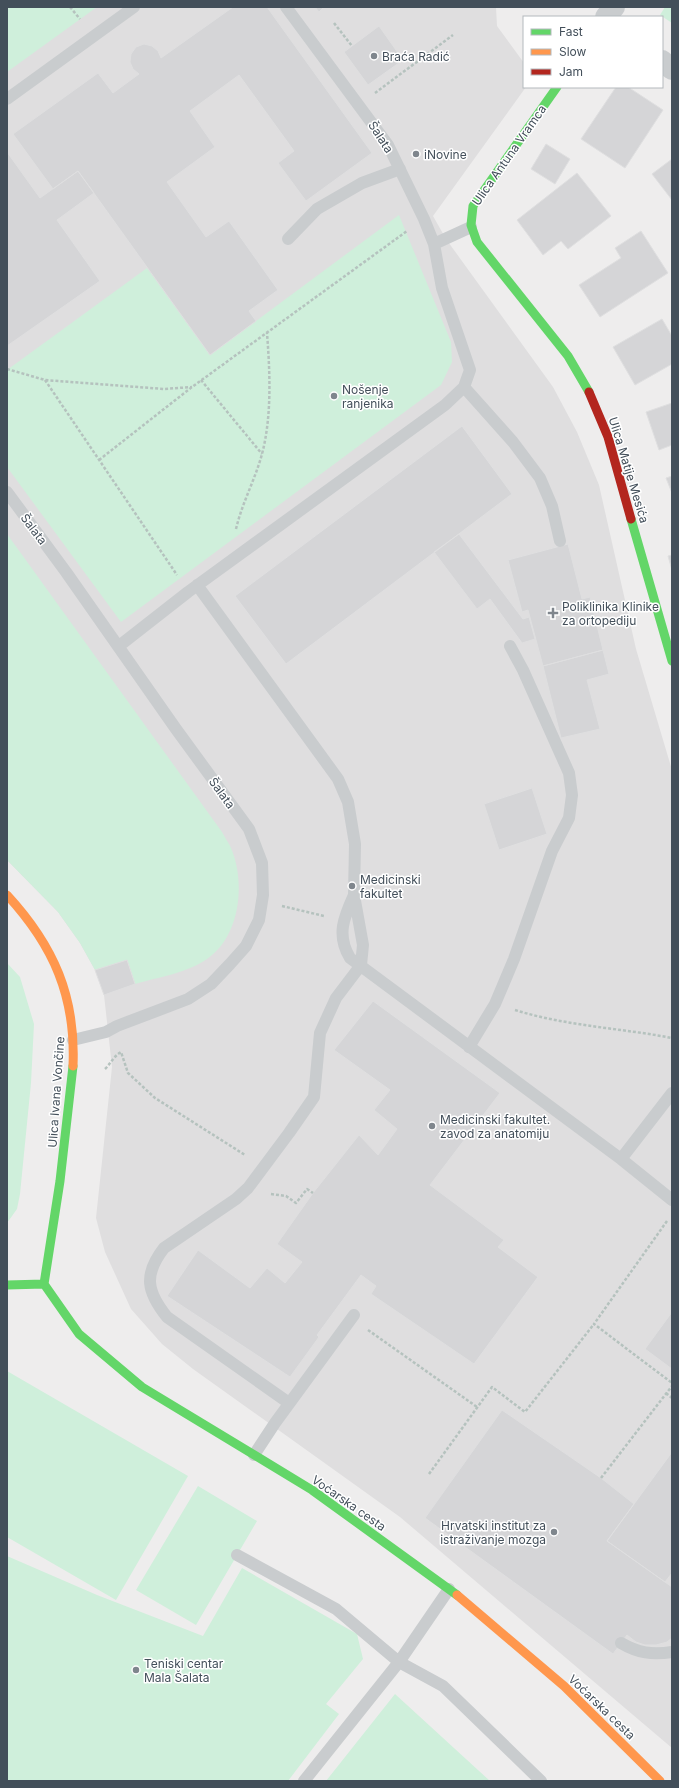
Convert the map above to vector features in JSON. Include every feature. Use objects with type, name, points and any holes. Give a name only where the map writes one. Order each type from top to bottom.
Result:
[{"type":"main road","name":"Ulica Antuna Vramca","points":[[471,227],[470,217],[473,206],[556,88]]},
{"type":"main road","name":"Ulica Matije Mesića","points":[[471,227],[478,242],[568,356],[592,398],[608,437],[672,661]]},
{"type":"main road","name":"Ulica Ivana Vončine","points":[[7,895],[31,924],[55,964],[64,985],[71,1014],[73,1040],[71,1092],[54,1226],[44,1284]]},
{"type":"main road","points":[[7,1285],[44,1284]]},
{"type":"main road","name":"Voćarska cesta","points":[[44,1284],[79,1334],[142,1387],[312,1490],[449,1589],[564,1686],[660,1781]]},
{"type":"street","points":[[607,16],[614,7]]},
{"type":"street","points":[[663,62],[672,69]]},
{"type":"lane","points":[[7,99],[134,7]]},
{"type":"lane","name":"Šalata","points":[[286,7],[388,145],[424,219],[434,244],[442,288],[470,370],[464,387]]},
{"type":"lane","points":[[288,239],[317,209],[362,182],[400,169]]},
{"type":"lane","points":[[434,244],[471,227]]},
{"type":"lane","points":[[119,646],[228,563],[445,405],[464,387],[513,442],[540,478],[552,506],[560,541]]},
{"type":"lane","name":"Šalata","points":[[7,492],[66,572],[176,729],[249,829],[262,864],[262,902],[259,920],[246,946],[211,984],[188,999],[117,1026],[106,1032],[73,1040]]},
{"type":"lane","points":[[193,589],[338,778],[348,802],[355,844],[354,895],[362,945],[361,965],[336,998],[320,1033],[314,1097],[254,1181],[236,1199],[164,1248],[151,1269],[150,1286],[155,1302],[167,1317],[289,1403]]},
{"type":"lane","points":[[469,1047],[495,1004],[514,959],[552,851],[569,818],[572,796],[569,773],[523,670],[510,646]]},
{"type":"lane","points":[[354,895],[343,920],[344,948],[350,958],[622,1159],[672,1200]]},
{"type":"lane","points":[[622,1159],[672,1093]]},
{"type":"lane","points":[[254,1455],[289,1403],[353,1317]]},
{"type":"lane","points":[[237,1554],[336,1609],[399,1662],[444,1686],[541,1781]]},
{"type":"lane","points":[[304,1781],[399,1662],[449,1589]]},
{"type":"lane","points":[[621,1643],[637,1652],[656,1654],[672,1652]]},
{"type":"path","points":[[334,23],[352,46]]},
{"type":"path","points":[[359,105],[453,36]]},
{"type":"path","points":[[99,460],[201,380],[424,219]]},
{"type":"path","points":[[228,563],[238,521],[262,454],[268,416],[269,363],[267,333]]},
{"type":"path","points":[[7,369],[45,380],[164,389],[192,387]]},
{"type":"path","points":[[45,380],[99,460],[193,589]]},
{"type":"path","points":[[201,380],[262,454]]},
{"type":"path","points":[[262,902],[343,920]]},
{"type":"path","points":[[495,1004],[543,1019],[672,1038]]},
{"type":"path","points":[[105,1069],[112,1062],[115,1055],[121,1052],[128,1073],[155,1098],[264,1168]]},
{"type":"path","points":[[286,1196],[296,1203],[307,1189],[313,1193]]},
{"type":"path","points":[[429,1474],[492,1388],[525,1412],[594,1324],[667,1220]]},
{"type":"path","points":[[353,1317],[477,1407]]},
{"type":"path","points":[[594,1324],[672,1383]]},
{"type":"path","points":[[602,1478],[672,1386]]},
{"type":"path","points":[[666,1393],[672,1398]]},
{"type":"shaded area","name":"Medicinski fakultet","points":[[7,7],[496,7],[497,26],[523,62],[523,88],[525,88],[433,216],[446,239],[553,387],[577,432],[599,485],[636,649],[672,770],[672,1748],[400,1517],[193,1369],[162,1344],[131,1309],[105,1252],[96,1218],[112,1067],[104,995],[95,970],[80,943],[58,912],[7,860]]},
{"type":"green space","points":[[7,7],[97,7],[7,72]]},
{"type":"green space","points":[[665,7],[672,7],[672,23],[663,16],[660,15]]},
{"type":"green space","points":[[399,215],[451,342],[452,362],[441,385],[121,622],[7,467],[7,370],[147,268],[210,355]]},
{"type":"green space","points":[[7,534],[222,832],[231,848],[236,862],[239,893],[233,923],[227,937],[218,949],[207,959],[191,968],[135,984],[127,960],[95,970],[80,943],[58,912],[7,860]]},
{"type":"green space","points":[[7,963],[20,977],[34,1024],[31,1083],[20,1194],[17,1209],[7,1223]]},
{"type":"green space","points":[[7,1371],[188,1476],[116,1600],[7,1537]]},
{"type":"green space","points":[[198,1486],[257,1521],[196,1625],[136,1590]]},
{"type":"green space","name":"Teniski centar Mala Šalata","points":[[7,1556],[97,1595],[203,1636],[242,1568],[357,1634],[363,1659],[326,1704],[339,1714],[288,1781],[7,1781]]},
{"type":"green space","points":[[395,1694],[490,1781],[326,1781]]},
{"type":"building","points":[[233,7],[267,7],[372,153],[306,201],[278,163],[294,151],[239,75],[190,111],[215,147],[167,182],[206,237],[229,221],[278,290],[249,311],[256,321],[210,355],[78,171],[53,189],[13,134],[98,73],[113,93],[139,74],[133,69],[130,62],[131,54],[136,47],[144,44],[152,46],[158,51],[161,58]]},
{"type":"building","points":[[315,7],[324,7],[319,12]]},
{"type":"building","name":"Braća Radić","points":[[379,26],[403,60],[368,85],[344,52]]},
{"type":"building","points":[[615,88],[630,88],[663,110],[625,168],[581,139]]},
{"type":"building","points":[[546,144],[570,159],[555,184],[531,169]]},
{"type":"building","points":[[7,152],[40,198],[78,171],[94,193],[57,220],[100,281],[7,346]]},
{"type":"building","points":[[672,159],[672,200],[652,174]]},
{"type":"building","points":[[577,173],[611,216],[568,249],[561,241],[543,255],[517,220]]},
{"type":"building","points":[[641,231],[668,273],[600,317],[579,285],[621,258],[615,248]]},
{"type":"building","points":[[662,319],[672,336],[672,364],[635,385],[613,347]]},
{"type":"building","points":[[672,403],[672,445],[659,450],[646,412]]},
{"type":"building","points":[[462,426],[512,494],[286,664],[235,596]]},
{"type":"building","points":[[672,476],[672,493],[666,478]]},
{"type":"building","points":[[459,534],[523,619],[529,617],[535,639],[522,643],[490,599],[477,609],[434,552]]},
{"type":"building","points":[[568,544],[582,599],[590,597],[603,650],[543,666],[528,610],[522,612],[508,560]]},
{"type":"building","points":[[672,555],[672,570],[668,556]]},
{"type":"building","points":[[603,650],[609,674],[587,680],[600,729],[561,738],[543,666]]},
{"type":"building","points":[[532,788],[547,834],[499,850],[484,804]]},
{"type":"building","points":[[127,960],[135,984],[104,995],[95,970]]},
{"type":"building","points":[[373,1001],[500,1093],[430,1185],[504,1240],[498,1247],[538,1277],[474,1364],[371,1294],[376,1286],[361,1275],[317,1335],[319,1337],[290,1377],[167,1296],[198,1250],[250,1288],[267,1268],[285,1283],[302,1262],[277,1244],[313,1193],[359,1135],[378,1155],[397,1129],[374,1110],[390,1090],[334,1050]]},
{"type":"building","points":[[672,1312],[672,1369],[645,1349]]},
{"type":"building","points":[[502,1410],[601,1478],[634,1504],[607,1541],[672,1587],[672,1638],[667,1642],[656,1645],[645,1645],[636,1642],[627,1635],[613,1654],[425,1518]]},
{"type":"building","points":[[672,1452],[672,1573],[665,1582],[607,1541]]},
{"type":"traffic: fast","points":[[556,88],[473,206],[471,225],[477,242],[568,356],[589,392]]},
{"type":"traffic: fast","points":[[631,519],[672,661]]},
{"type":"traffic: fast","points":[[44,1284],[60,1181],[73,1066]]},
{"type":"traffic: fast","points":[[44,1284],[79,1334],[142,1387],[312,1490],[457,1595]]},
{"type":"traffic: fast","points":[[7,1285],[44,1284]]},
{"type":"traffic: slow","points":[[7,895],[38,934],[59,974],[71,1017],[73,1066]]},
{"type":"traffic: slow","points":[[457,1595],[564,1686],[660,1781]]},
{"type":"traffic: jam","points":[[589,392],[608,437],[631,519]]},
{"type":"place","name":"Braća Radić","points":[[374,56]]},
{"type":"place","name":"iNovine","points":[[416,154]]},
{"type":"place","name":"Nošenje ranjenika","points":[[334,396]]},
{"type":"place","name":"Poliklinika Klinike za ortopediju","points":[[553,613]]},
{"type":"place","name":"Medicinski fakultet","points":[[352,886]]},
{"type":"place","name":"Medicinski fakultet. zavod za anatomiju","points":[[432,1126]]},
{"type":"place","name":"Hrvatski institut za istraživanje mozga","points":[[554,1532]]},
{"type":"place","name":"Teniski centar Mala Šalata","points":[[136,1670]]}]
